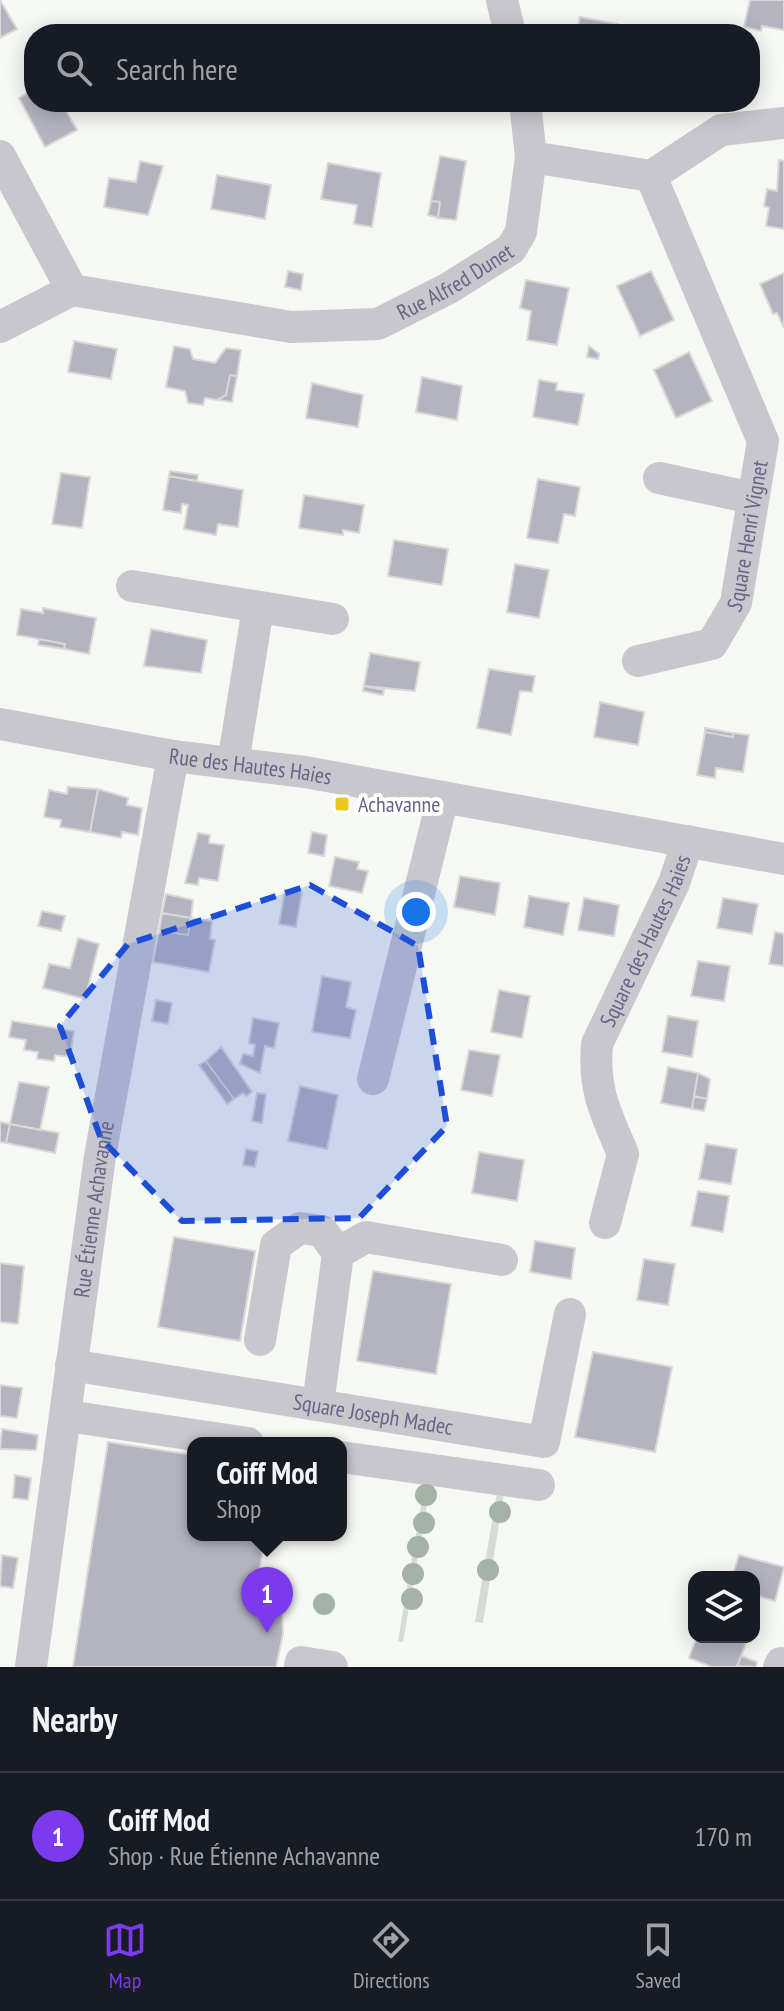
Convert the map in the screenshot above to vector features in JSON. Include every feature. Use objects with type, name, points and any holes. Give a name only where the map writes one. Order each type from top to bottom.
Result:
[{"type":"street","points":[[502,0],[508,24]]},
{"type":"street","name":"Rue Alfred Dunet","points":[[72,290],[291,327],[378,324],[503,257],[521,232],[531,157],[526,112]]},
{"type":"street","points":[[531,157],[651,176],[721,130],[784,123]]},
{"type":"street","points":[[0,156],[72,290],[0,327]]},
{"type":"street","name":"Square Henri Vignet","points":[[638,661],[712,644],[736,603],[763,441],[651,176]]},
{"type":"street","points":[[659,478],[752,498]]},
{"type":"street","points":[[132,586],[333,619]]},
{"type":"street","points":[[233,763],[258,608]]},
{"type":"street","name":"Rue des Hautes Haies","points":[[0,724],[173,756],[305,772],[784,859]]},
{"type":"street","name":"Rue Étienne Achavanne","points":[[31,1667],[100,1156],[173,756]]},
{"type":"street","points":[[373,1079],[443,797]]},
{"type":"street","name":"Square des Hautes Haies","points":[[605,1223],[623,1154],[604,1114],[595,1062],[597,1044],[674,883],[688,841]]},
{"type":"street","points":[[260,1340],[276,1245],[300,1228],[322,1231],[338,1253],[318,1405]]},
{"type":"street","points":[[338,1253],[366,1237],[502,1260]]},
{"type":"street","name":"Square Joseph Madec","points":[[71,1365],[544,1442],[570,1314]]},
{"type":"street","points":[[67,1416],[208,1437]]},
{"type":"street","points":[[347,1458],[539,1485]]},
{"type":"street","points":[[300,1667],[301,1662],[332,1667]]},
{"type":"highlighted area","points":[[310,885],[418,946],[447,1126],[359,1218],[182,1221],[101,1139],[60,1026],[128,944]]},
{"type":"shaded area","points":[[425,1481],[431,1482],[403,1642],[398,1641]]},
{"type":"shaded area","points":[[497,1492],[504,1493],[483,1623],[475,1622]]},
{"type":"building","points":[[0,0],[17,29],[0,38]]},
{"type":"building","points":[[750,0],[784,0],[784,30],[762,26],[761,31],[760,24],[745,24]]},
{"type":"building","points":[[580,17],[618,24],[578,24]]},
{"type":"building","points":[[26,112],[67,112],[77,130],[45,147]]},
{"type":"building","points":[[440,156],[466,161],[456,220],[438,218],[440,202],[431,201]]},
{"type":"building","points":[[779,160],[784,161],[784,229],[766,226],[769,208],[764,206],[767,189],[777,191]]},
{"type":"building","points":[[140,161],[163,166],[148,215],[104,207],[109,178],[136,182]]},
{"type":"building","points":[[328,163],[381,173],[372,227],[354,224],[357,205],[321,199]]},
{"type":"building","points":[[217,175],[271,185],[265,219],[211,209]]},
{"type":"building","points":[[431,201],[440,202],[438,218],[428,215]]},
{"type":"building","points":[[288,271],[303,274],[301,290],[285,287]]},
{"type":"building","points":[[651,271],[674,320],[640,336],[617,286]]},
{"type":"building","points":[[784,273],[784,328],[777,313],[773,314],[760,284]]},
{"type":"building","points":[[526,280],[569,288],[557,345],[527,340],[531,311],[520,308]]},
{"type":"building","points":[[74,341],[117,349],[111,379],[68,372]]},
{"type":"building","points":[[174,346],[190,349],[193,359],[215,363],[226,348],[241,350],[237,376],[230,375],[226,395],[217,400],[205,398],[203,405],[188,403],[185,391],[166,387]]},
{"type":"building","points":[[589,346],[599,354],[598,359],[587,357]]},
{"type":"building","points":[[689,352],[712,401],[676,418],[654,370]]},
{"type":"building","points":[[230,375],[237,376],[232,402],[217,400],[226,395]]},
{"type":"building","points":[[422,377],[462,386],[457,420],[416,412]]},
{"type":"building","points":[[539,380],[557,383],[556,390],[584,394],[578,425],[533,417]]},
{"type":"building","points":[[312,383],[363,395],[358,427],[306,418]]},
{"type":"building","points":[[170,471],[198,475],[197,481],[169,476]]},
{"type":"building","points":[[61,473],[90,477],[82,528],[52,524]]},
{"type":"building","points":[[169,476],[243,490],[238,527],[218,524],[216,535],[184,529],[188,505],[182,504],[181,513],[163,510]]},
{"type":"building","points":[[538,479],[580,487],[575,516],[564,514],[558,543],[527,538]]},
{"type":"building","points":[[304,495],[364,505],[359,533],[343,530],[343,535],[299,528]]},
{"type":"building","points":[[394,540],[448,549],[442,585],[388,576]]},
{"type":"building","points":[[515,564],[549,570],[539,618],[507,612]]},
{"type":"building","points":[[43,608],[96,618],[89,654],[64,649],[65,644],[17,635],[21,609],[43,613]]},
{"type":"building","points":[[151,629],[207,640],[201,673],[144,666]]},
{"type":"building","points":[[39,639],[65,644],[64,649],[38,645]]},
{"type":"building","points":[[370,653],[420,662],[415,691],[364,686]]},
{"type":"building","points":[[489,669],[535,676],[532,692],[520,691],[511,735],[477,728]]},
{"type":"building","points":[[364,686],[384,690],[383,695],[363,691]]},
{"type":"building","points":[[600,702],[644,712],[638,745],[594,737]]},
{"type":"building","points":[[705,728],[733,733],[733,737],[705,732]]},
{"type":"building","points":[[705,732],[733,737],[733,733],[749,735],[743,772],[716,768],[715,778],[697,775]]},
{"type":"building","points":[[68,787],[98,789],[90,832],[60,827],[61,820],[44,817],[49,790],[67,794]]},
{"type":"building","points":[[98,789],[128,798],[127,805],[142,808],[138,835],[122,832],[121,838],[90,832]]},
{"type":"building","points":[[312,832],[327,835],[324,856],[308,853]]},
{"type":"building","points":[[198,833],[210,835],[209,843],[224,845],[218,881],[199,878],[198,885],[185,883]]},
{"type":"building","points":[[335,857],[359,862],[357,869],[368,871],[362,893],[329,886]]},
{"type":"building","points":[[460,876],[500,883],[495,915],[454,907]]},
{"type":"building","points":[[285,890],[302,892],[296,927],[279,924]]},
{"type":"building","points":[[166,894],[193,900],[191,918],[162,913]]},
{"type":"building","points":[[529,896],[569,903],[563,935],[524,927]]},
{"type":"building","points":[[584,898],[619,905],[614,936],[578,930]]},
{"type":"building","points":[[723,898],[758,904],[752,934],[717,928]]},
{"type":"building","points":[[42,911],[65,916],[61,931],[38,926]]},
{"type":"building","points":[[162,913],[191,918],[188,935],[159,931]]},
{"type":"building","points":[[191,918],[212,921],[210,939],[215,940],[209,972],[153,962],[159,931],[188,935]]},
{"type":"building","points":[[775,932],[784,934],[784,966],[769,964]]},
{"type":"building","points":[[78,938],[99,944],[85,999],[43,988],[49,964],[70,968]]},
{"type":"building","points":[[698,961],[730,966],[724,1001],[691,996]]},
{"type":"building","points":[[322,976],[351,982],[346,1007],[356,1010],[350,1038],[312,1032]]},
{"type":"building","points":[[499,990],[530,996],[522,1038],[491,1032]]},
{"type":"building","points":[[156,1000],[172,1003],[168,1024],[152,1021]]},
{"type":"building","points":[[668,1016],[698,1021],[692,1057],[662,1052]]},
{"type":"building","points":[[253,1018],[279,1023],[274,1048],[265,1046],[260,1073],[240,1064],[243,1054],[253,1056],[255,1045],[249,1043]]},
{"type":"building","points":[[12,1021],[74,1031],[70,1057],[55,1055],[54,1061],[37,1059],[38,1052],[24,1050],[26,1040],[9,1037]]},
{"type":"building","points":[[221,1047],[252,1092],[246,1096],[243,1093],[234,1099],[206,1061]]},
{"type":"building","points":[[469,1050],[500,1055],[492,1096],[461,1090]]},
{"type":"building","points":[[206,1061],[234,1099],[227,1104],[199,1065]]},
{"type":"building","points":[[668,1067],[698,1073],[692,1109],[661,1103]]},
{"type":"building","points":[[698,1073],[710,1079],[707,1099],[694,1096]]},
{"type":"building","points":[[19,1082],[49,1087],[40,1130],[10,1124]]},
{"type":"building","points":[[300,1086],[338,1095],[327,1149],[288,1141]]},
{"type":"building","points":[[257,1093],[266,1094],[262,1123],[252,1121]]},
{"type":"building","points":[[694,1096],[707,1099],[704,1111],[692,1109]]},
{"type":"building","points":[[0,1122],[10,1124],[6,1143],[0,1142]]},
{"type":"building","points":[[10,1124],[59,1133],[55,1153],[6,1143]]},
{"type":"building","points":[[706,1144],[737,1149],[731,1184],[699,1179]]},
{"type":"building","points":[[246,1149],[258,1151],[255,1167],[243,1165]]},
{"type":"building","points":[[479,1152],[524,1160],[517,1201],[472,1193]]},
{"type":"building","points":[[698,1191],[729,1196],[723,1232],[691,1226]]},
{"type":"building","points":[[174,1237],[255,1251],[240,1341],[158,1327]]},
{"type":"building","points":[[535,1241],[575,1248],[571,1279],[530,1272]]},
{"type":"building","points":[[644,1259],[675,1264],[668,1305],[637,1300]]},
{"type":"building","points":[[0,1263],[24,1266],[18,1324],[0,1322]]},
{"type":"building","points":[[373,1271],[451,1284],[436,1374],[357,1361]]},
{"type":"building","points":[[593,1352],[672,1367],[655,1452],[575,1437]]},
{"type":"building","points":[[0,1385],[22,1388],[17,1418],[0,1416]]},
{"type":"building","points":[[2,1429],[38,1435],[36,1450],[0,1449]]},
{"type":"building","points":[[108,1442],[187,1454],[187,1541],[264,1541],[254,1606],[282,1610],[283,1634],[276,1667],[73,1667]]},
{"type":"building","points":[[15,1475],[31,1478],[28,1500],[13,1498]]},
{"type":"building","points":[[2,1555],[18,1558],[13,1588],[0,1586]]},
{"type":"building","points":[[739,1555],[784,1567],[775,1601],[760,1597],[760,1571],[734,1571]]},
{"type":"building","points":[[695,1643],[746,1643],[737,1667],[712,1667],[689,1658]]},
{"type":"building","points":[[741,1656],[757,1662],[756,1667],[737,1666]]},
{"type":"place","name":"Achavanne","points":[[342,804]]},
{"type":"place","name":"Coiff Mod","points":[[267,1633]]}]
